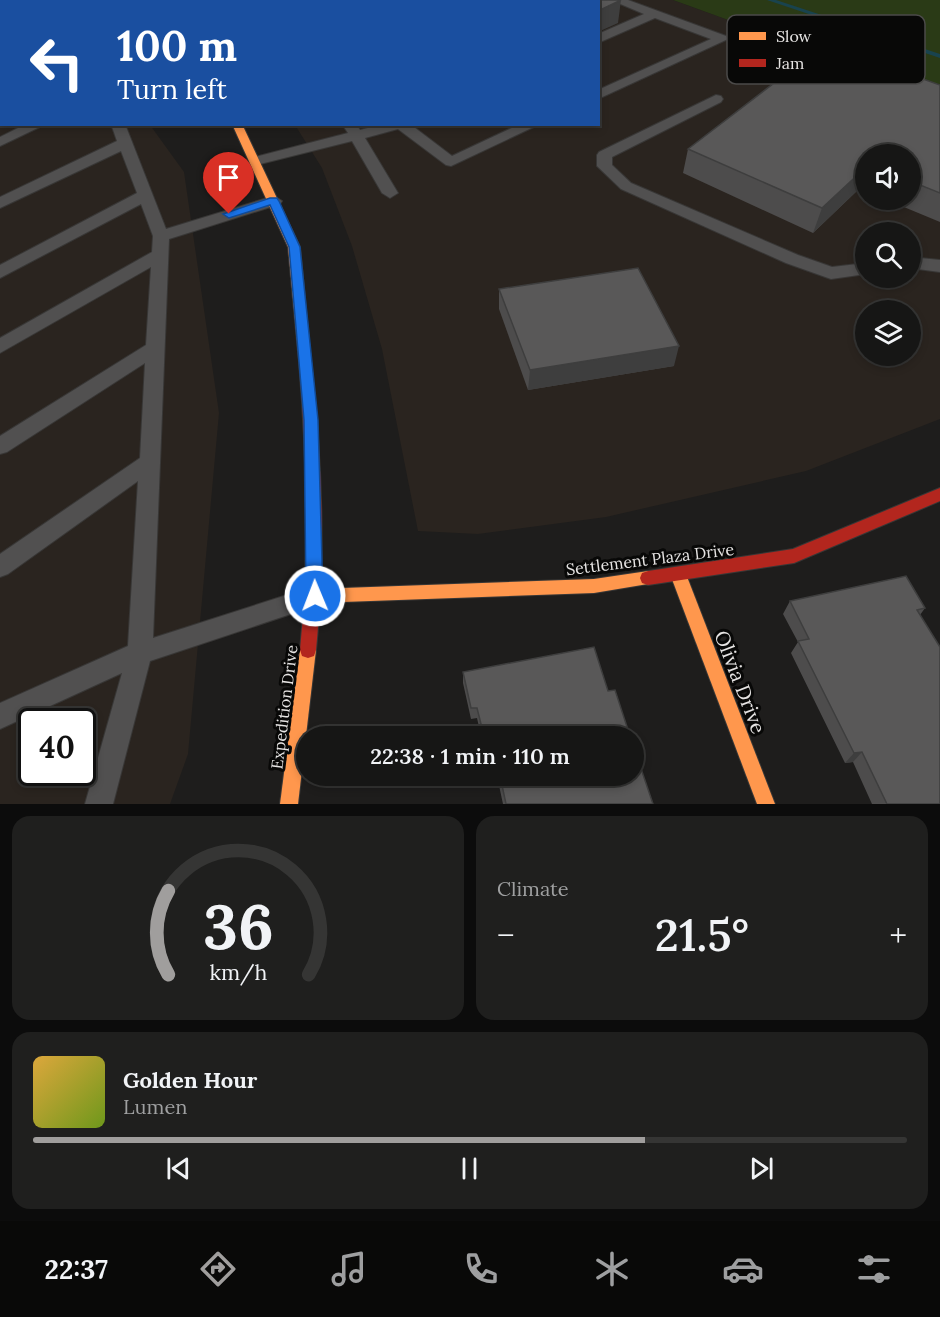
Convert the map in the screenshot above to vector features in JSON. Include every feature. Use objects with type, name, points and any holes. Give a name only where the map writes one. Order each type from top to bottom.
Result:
[{"type":"street","name":"Expedition Drive","points":[[238,126],[294,247],[311,420],[315,596],[289,804]]},
{"type":"street","name":"Settlement Plaza Drive","points":[[315,596],[594,586],[794,556],[940,494]]},
{"type":"street","name":"Olivia Drive","points":[[678,574],[766,804]]},
{"type":"lane","points":[[600,93],[722,39],[617,0]]},
{"type":"lane","points":[[600,38],[655,14]]},
{"type":"lane","points":[[716,99],[620,145],[604,155],[605,166],[626,186],[792,259],[831,273],[855,270]]},
{"type":"lane","points":[[0,142],[35,126]]},
{"type":"lane","points":[[99,804],[140,653],[160,246],[145,195],[119,126]]},
{"type":"lane","points":[[256,161],[353,130],[392,126]]},
{"type":"lane","points":[[403,126],[451,162],[529,126]]},
{"type":"lane","points":[[353,130],[390,193]]},
{"type":"lane","points":[[0,203],[125,143]]},
{"type":"lane","points":[[0,272],[145,195]]},
{"type":"lane","points":[[0,346],[160,246],[274,201]]},
{"type":"lane","points":[[921,263],[940,266]]},
{"type":"lane","points":[[0,446],[155,348]]},
{"type":"lane","points":[[0,567],[149,462]]},
{"type":"lane","points":[[0,716],[140,653],[315,596]]},
{"type":"shaded area","points":[[600,0],[673,0],[727,20],[727,84],[904,84],[940,97],[940,419],[806,471],[606,517],[478,534],[418,531],[382,349],[352,246],[322,168],[296,126],[600,126]]},
{"type":"shaded area","points":[[0,126],[151,126],[184,172],[219,413],[188,754],[170,804],[0,804]]},
{"type":"green space","points":[[673,0],[940,0],[940,97],[904,84],[925,84],[925,15],[727,15],[727,20]]},
{"type":"building","points":[[600,0],[621,0],[600,10]]},
{"type":"building","points":[[925,80],[940,85],[940,193],[921,185],[921,144],[855,144],[855,177],[822,208],[688,149],[773,84],[925,84]]},
{"type":"building","points":[[638,268],[679,346],[530,370],[499,289]]},
{"type":"building","points":[[906,576],[925,608],[917,610],[940,647],[940,804],[887,804],[862,752],[854,753],[798,641],[809,639],[790,601]]},
{"type":"building","points":[[594,647],[608,691],[615,690],[627,726],[482,726],[477,708],[471,708],[463,672]]},
{"type":"building","points":[[644,777],[653,804],[506,804],[502,786],[644,786]]},
{"type":"waterway","points":[[770,0],[816,15]]},
{"type":"waterway","points":[[925,51],[940,56]]},
{"type":"traffic: slow","points":[[238,126],[294,247],[305,362]]},
{"type":"traffic: slow","points":[[678,574],[766,804]]},
{"type":"traffic: slow","points":[[315,596],[594,586],[648,578]]},
{"type":"traffic: slow","points":[[289,804],[308,650]]},
{"type":"traffic: jam","points":[[305,362],[315,506],[314,578],[308,650]]},
{"type":"traffic: jam","points":[[648,578],[794,556],[940,494]]},
{"type":"route","points":[[229,214],[274,201],[294,247],[311,420],[315,596]]}]
